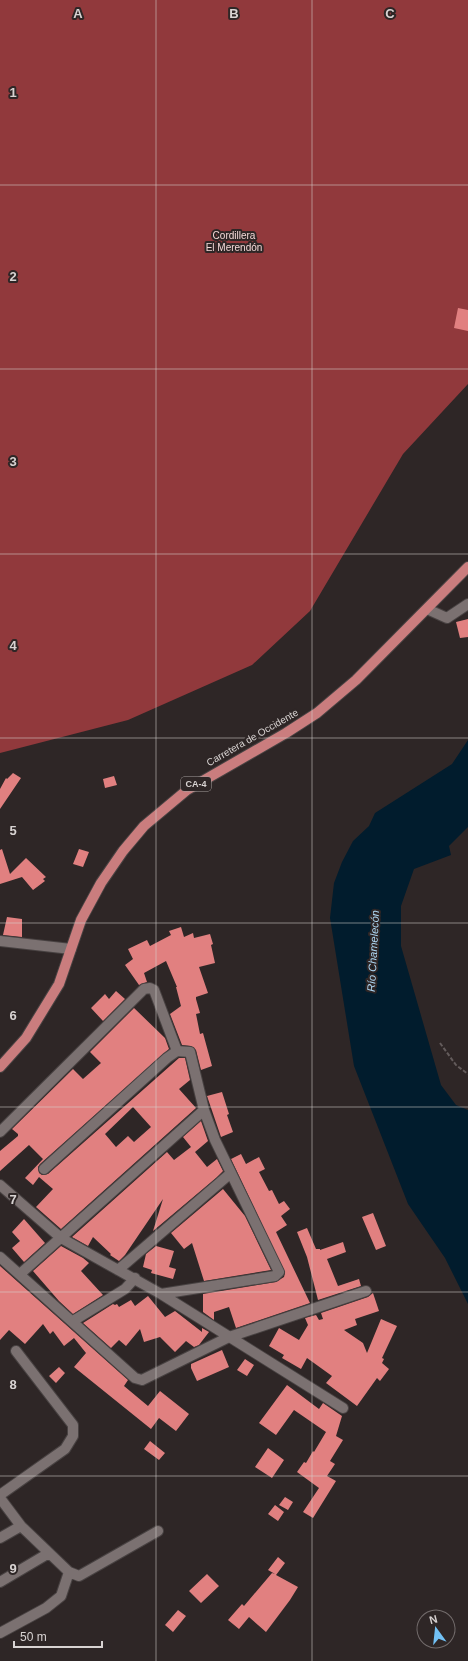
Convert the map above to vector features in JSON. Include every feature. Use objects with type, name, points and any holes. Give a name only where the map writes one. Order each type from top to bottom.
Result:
[{"type":"main road","name":"Carretera de Occidente","points":[[0,1067],[26,1038],[59,984],[81,920],[101,882],[123,851],[144,826],[187,790],[286,733],[317,713],[356,680],[468,567]]},
{"type":"street","points":[[426,609],[447,618],[468,604]]},
{"type":"street","points":[[0,941],[71,949]]},
{"type":"street","points":[[0,1132],[144,989],[150,988],[154,990],[177,1050]]},
{"type":"street","points":[[44,1169],[167,1058],[177,1050],[190,1052],[204,1110],[231,1173],[279,1272],[278,1274],[161,1294]]},
{"type":"street","points":[[20,1274],[204,1110]]},
{"type":"street","points":[[118,1270],[231,1173]]},
{"type":"street","points":[[0,1185],[61,1238],[135,1278],[343,1408]]},
{"type":"street","points":[[0,1257],[135,1378],[142,1380],[229,1337],[366,1291]]},
{"type":"street","points":[[73,1321],[125,1289],[135,1278]]},
{"type":"street","points":[[0,1494],[66,1449],[73,1436],[73,1424],[16,1351]]},
{"type":"street","points":[[0,1498],[21,1526],[69,1572],[79,1576],[158,1531]]},
{"type":"street","points":[[0,1538],[21,1526]]},
{"type":"street","points":[[0,1582],[49,1553]]},
{"type":"street","points":[[0,1633],[46,1608],[61,1596],[69,1572]]},
{"type":"path","points":[[440,1043],[456,1065],[468,1074]]},
{"type":"green space","name":"Cordillera El Merendón","points":[[0,0],[468,0],[468,384],[403,454],[310,611],[252,665],[128,720],[0,753]]},
{"type":"water","name":"Río Chamelecón","points":[[468,740],[468,827],[449,846],[451,855],[414,869],[401,906],[401,946],[441,1085],[456,1105],[468,1110],[468,1304],[445,1258],[408,1204],[354,1066],[330,918],[334,883],[342,862],[353,841],[369,826],[375,813],[452,764]]},
{"type":"building","points":[[458,308],[468,310],[468,331],[454,328]]},
{"type":"building","points":[[468,619],[468,637],[460,638],[456,622]]},
{"type":"building","points":[[13,773],[21,778],[0,809],[0,789],[6,778],[7,779]]},
{"type":"building","points":[[114,776],[117,785],[105,788],[103,779]]},
{"type":"building","points":[[2,849],[10,874],[26,858],[46,877],[43,879],[45,881],[33,890],[22,877],[0,884],[0,850]]},
{"type":"building","points":[[79,849],[89,852],[83,867],[73,864]]},
{"type":"building","points":[[7,917],[22,919],[22,937],[3,935]]},
{"type":"building","points":[[181,927],[184,937],[193,933],[194,938],[210,934],[213,944],[211,945],[215,963],[199,967],[208,993],[196,997],[200,1013],[196,1014],[200,1034],[203,1033],[212,1066],[201,1070],[196,1050],[191,1046],[182,1045],[170,1014],[181,1006],[177,987],[166,961],[144,973],[147,982],[139,985],[125,965],[133,959],[128,949],[147,940],[150,946],[171,935],[169,931]]},
{"type":"building","points":[[116,991],[125,999],[103,1021],[91,1008],[105,994],[109,999]]},
{"type":"building","points":[[134,1008],[165,1038],[169,1049],[40,1164],[38,1167],[39,1173],[42,1175],[48,1174],[179,1058],[185,1058],[190,1080],[179,1089],[196,1108],[61,1229],[36,1207],[53,1189],[39,1177],[33,1185],[25,1178],[43,1159],[29,1145],[0,1171],[0,1151],[18,1136],[18,1134],[12,1129],[73,1069],[83,1079],[101,1063],[90,1052]],"holes":[[[133,1107],[151,1127],[134,1142],[128,1136],[116,1147],[105,1134]]]},
{"type":"building","points":[[222,1092],[229,1114],[227,1115],[233,1132],[221,1137],[207,1096]]},
{"type":"building","points":[[201,1121],[208,1141],[195,1152],[207,1167],[217,1159],[223,1171],[216,1178],[153,1231],[163,1199],[125,1255],[119,1261],[110,1255],[111,1254],[93,1237],[88,1246],[72,1237],[167,1152],[174,1160],[191,1147],[183,1137]]},
{"type":"building","points":[[241,1154],[246,1164],[259,1157],[265,1169],[259,1172],[269,1191],[272,1190],[279,1204],[284,1201],[290,1209],[281,1216],[287,1225],[276,1232],[310,1303],[236,1328],[229,1307],[214,1312],[214,1320],[203,1312],[203,1294],[276,1282],[284,1277],[285,1273],[231,1159]]},
{"type":"building","points":[[223,1189],[245,1216],[271,1270],[204,1281],[192,1243],[184,1249],[171,1233]]},
{"type":"building","points":[[373,1213],[386,1246],[376,1250],[362,1217]]},
{"type":"building","points":[[24,1219],[45,1243],[24,1262],[12,1248],[20,1241],[12,1232]]},
{"type":"building","points":[[307,1228],[316,1249],[320,1250],[343,1242],[346,1252],[327,1259],[338,1286],[359,1279],[361,1286],[318,1300],[307,1257],[297,1232]]},
{"type":"building","points":[[61,1246],[89,1263],[81,1271],[103,1295],[73,1314],[59,1301],[33,1271]]},
{"type":"building","points":[[156,1246],[174,1251],[169,1267],[176,1269],[173,1279],[151,1273],[152,1270],[143,1267],[146,1254]]},
{"type":"building","points":[[0,1266],[128,1380],[124,1386],[148,1406],[160,1391],[189,1414],[176,1431],[159,1418],[151,1429],[74,1367],[86,1353],[74,1338],[64,1346],[53,1331],[50,1334],[43,1324],[25,1344],[9,1330],[0,1340]]},
{"type":"building","points":[[373,1293],[379,1311],[355,1319],[357,1325],[344,1330],[363,1343],[367,1353],[381,1319],[397,1326],[382,1358],[384,1359],[382,1363],[389,1369],[380,1381],[377,1378],[357,1406],[326,1383],[332,1376],[307,1358],[301,1369],[282,1358],[284,1355],[269,1346],[279,1328],[299,1340],[308,1325],[305,1318],[316,1315],[319,1320],[323,1319],[321,1313],[368,1297]]},
{"type":"building","points":[[148,1296],[165,1317],[175,1311],[202,1332],[202,1328],[209,1332],[199,1345],[194,1347],[186,1341],[175,1352],[160,1337],[144,1342],[140,1329],[126,1346],[119,1340],[111,1348],[83,1323],[113,1304],[117,1304],[119,1307],[131,1300],[135,1306]]},
{"type":"building","points":[[222,1350],[229,1367],[197,1381],[191,1368],[191,1364]]},
{"type":"building","points":[[245,1359],[254,1365],[247,1376],[237,1370]]},
{"type":"building","points":[[59,1367],[65,1373],[56,1383],[49,1376]]},
{"type":"building","points":[[287,1385],[319,1409],[323,1403],[342,1416],[336,1436],[343,1440],[330,1461],[335,1464],[327,1476],[336,1481],[313,1518],[303,1512],[319,1488],[297,1472],[304,1462],[306,1463],[313,1451],[314,1452],[326,1432],[294,1410],[276,1435],[259,1423]]},
{"type":"building","points":[[150,1441],[165,1453],[159,1460],[144,1449]]},
{"type":"building","points":[[268,1448],[284,1460],[272,1478],[255,1467]]},
{"type":"building","points":[[285,1497],[293,1502],[288,1510],[279,1505]]},
{"type":"building","points":[[275,1505],[284,1512],[278,1521],[268,1514]]},
{"type":"building","points":[[278,1557],[285,1563],[276,1575],[298,1587],[266,1632],[249,1617],[239,1629],[228,1620],[242,1604],[244,1606],[272,1573],[275,1574],[268,1570]]},
{"type":"building","points":[[207,1574],[219,1586],[201,1603],[189,1591]]},
{"type":"building","points":[[178,1610],[186,1616],[173,1632],[165,1625]]}]
